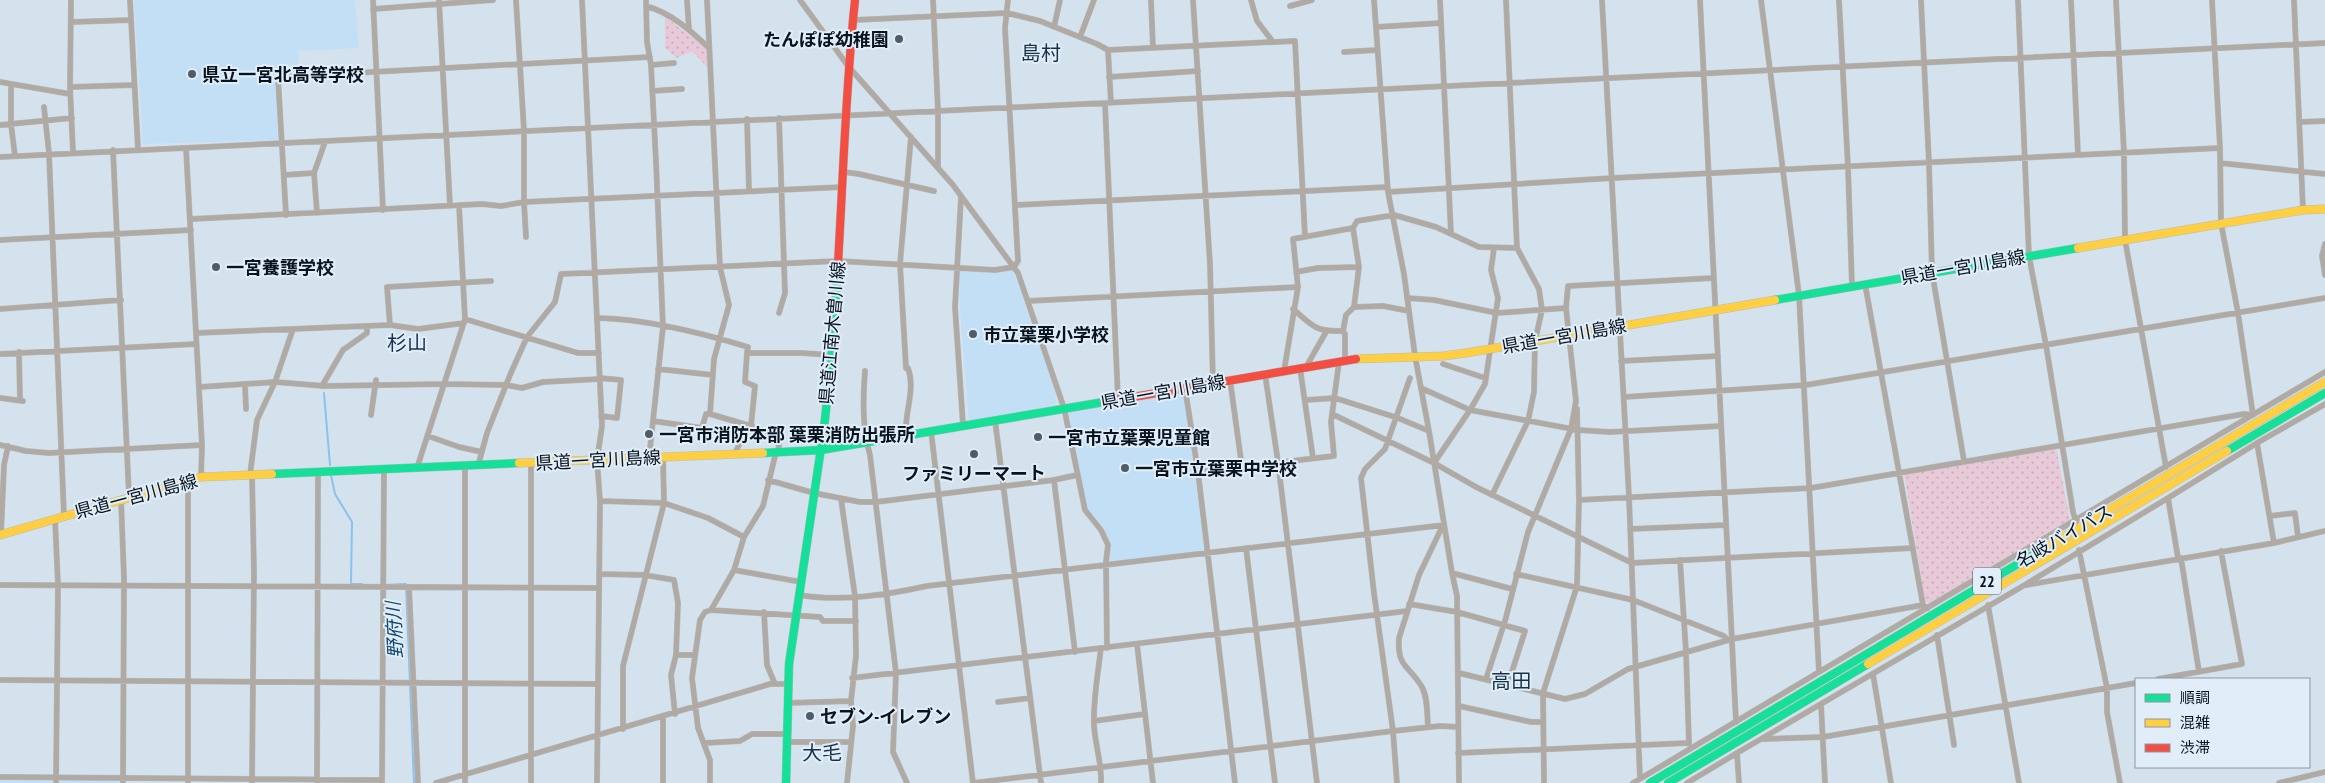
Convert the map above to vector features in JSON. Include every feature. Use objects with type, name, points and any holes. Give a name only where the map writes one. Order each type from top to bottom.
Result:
[{"type":"main road","name":"県道江南木曽川線","points":[[786,783],[789,664],[821,450],[832,355],[844,172],[848,66],[855,0]]},
{"type":"main road","name":"県道一宮川島線","points":[[1,534],[188,479],[201,477],[821,450],[1342,361],[1378,356],[1444,356],[1489,349],[2221,223],[2303,210],[2325,209]]},
{"type":"main road","name":"名岐バイパス","points":[[1650,783],[2325,382]]},
{"type":"main road","name":"名岐バイパス","points":[[1668,783],[2325,393]]},
{"type":"street","points":[[71,0],[70,94],[73,152]]},
{"type":"street","points":[[130,0],[138,149]]},
{"type":"street","points":[[373,0],[383,210]]},
{"type":"street","points":[[373,8],[439,2],[493,0]]},
{"type":"street","points":[[516,0],[524,131],[526,237]]},
{"type":"street","points":[[582,0],[602,426],[597,460],[600,501],[597,783]]},
{"type":"street","points":[[687,0],[689,30]]},
{"type":"street","points":[[707,0],[720,267],[729,305],[714,359],[710,414]]},
{"type":"street","points":[[800,0],[848,66],[938,168],[1014,267],[1028,301],[1064,408],[1085,510],[1101,530],[1108,545],[1104,648],[1094,721],[1101,768],[1101,783]]},
{"type":"street","points":[[933,0],[938,111],[938,168]]},
{"type":"street","points":[[478,466],[506,385],[527,337],[555,302],[561,274],[838,261],[956,269],[995,270],[1014,267],[1018,261],[1011,108],[1005,28],[1008,0]]},
{"type":"street","points":[[1054,26],[1060,0]]},
{"type":"street","points":[[1080,37],[1094,0]]},
{"type":"street","points":[[1151,0],[1153,48]]},
{"type":"street","points":[[1193,0],[1206,195],[1213,383]]},
{"type":"street","points":[[1251,0],[1257,21],[1273,42]]},
{"type":"street","points":[[1290,6],[1312,0]]},
{"type":"street","points":[[1374,0],[1388,189],[1394,215],[1415,356],[1457,596],[1459,783]]},
{"type":"street","points":[[1440,0],[1451,234]]},
{"type":"street","points":[[1492,495],[1528,421],[1534,392],[1535,341],[1542,310],[1539,289],[1517,248],[1506,0]]},
{"type":"street","points":[[1602,0],[1613,178],[1618,327],[1629,497],[1640,778]]},
{"type":"street","points":[[1700,0],[1714,310],[1725,492],[1730,640],[1736,722]]},
{"type":"street","points":[[1761,0],[1800,295],[1819,672]]},
{"type":"street","points":[[1839,0],[1852,286]]},
{"type":"street","points":[[1921,0],[1930,163],[1932,272],[1964,461]]},
{"type":"street","points":[[2018,0],[2029,256],[2076,521]]},
{"type":"street","points":[[2070,0],[2078,155]]},
{"type":"street","points":[[2116,0],[2124,153],[2125,240],[2166,467]]},
{"type":"street","points":[[2212,0],[2220,148],[2221,223],[2238,313],[2252,415]]},
{"type":"street","points":[[2294,0],[2303,210]]},
{"type":"street","points":[[439,2],[450,205]]},
{"type":"street","points":[[649,458],[663,327],[651,65],[646,42],[646,3],[662,10],[710,48]]},
{"type":"street","points":[[854,20],[1007,12],[1054,26],[1108,50],[1295,41],[1305,237]]},
{"type":"street","points":[[71,22],[131,20]]},
{"type":"street","points":[[1376,27],[1441,23]]},
{"type":"street","points":[[0,157],[49,153],[325,142],[446,134],[2325,43]]},
{"type":"street","points":[[1108,50],[1110,200],[1118,399]]},
{"type":"street","points":[[1344,52],[1378,50]]},
{"type":"street","points":[[286,215],[278,78],[650,57]]},
{"type":"street","points":[[651,65],[674,63]]},
{"type":"street","points":[[1109,77],[1198,71]]},
{"type":"street","points":[[0,82],[70,94]]},
{"type":"street","points":[[11,84],[11,124],[15,156]]},
{"type":"street","points":[[70,87],[134,84]]},
{"type":"street","points":[[652,91],[682,89]]},
{"type":"street","points":[[44,107],[49,153],[64,516]]},
{"type":"street","points":[[0,125],[72,118]]},
{"type":"street","points":[[779,118],[785,293],[779,313]]},
{"type":"street","points":[[747,120],[749,191]]},
{"type":"street","points":[[2299,122],[2325,121]]},
{"type":"street","points":[[906,435],[910,401],[910,374],[908,368],[906,368],[900,264],[911,137]]},
{"type":"street","points":[[317,213],[314,173],[325,142]]},
{"type":"street","points":[[186,148],[202,445],[201,477]]},
{"type":"street","points":[[1016,206],[1303,190],[1450,187],[2220,148]]},
{"type":"street","points":[[113,150],[127,448],[123,585],[123,780]]},
{"type":"street","points":[[2220,162],[2325,174]]},
{"type":"street","points":[[844,172],[934,191]]},
{"type":"street","points":[[284,175],[314,173]]},
{"type":"street","points":[[191,219],[450,205],[482,204],[501,206],[524,202],[843,187]]},
{"type":"street","points":[[961,198],[954,307],[963,425]]},
{"type":"street","points":[[417,468],[464,321],[459,205]]},
{"type":"street","points":[[1198,472],[1334,456],[1332,414],[1342,361],[1345,334],[1343,331],[1346,315],[1354,307],[1359,267],[1353,228],[1357,221],[1384,215],[1394,215],[1427,224],[1479,247],[1517,248]]},
{"type":"street","points":[[1284,371],[1292,309],[1298,287],[1293,239],[1353,228]]},
{"type":"street","points":[[0,240],[191,230]]},
{"type":"street","points":[[2325,244],[2322,256],[2325,275]]},
{"type":"street","points":[[1434,463],[1485,384],[1498,298],[1491,270],[1494,248]]},
{"type":"street","points":[[1296,272],[1318,268],[1359,267]]},
{"type":"street","points":[[1544,783],[1543,693],[1577,586],[1578,430],[1566,308],[1568,286],[1713,278]]},
{"type":"street","points":[[390,325],[387,287],[492,281]]},
{"type":"street","points":[[1865,284],[1925,607]]},
{"type":"street","points":[[1028,301],[1298,287]]},
{"type":"street","points":[[1407,298],[1434,300],[1497,313],[1566,308]]},
{"type":"street","points":[[1624,397],[1806,385],[2325,298]]},
{"type":"street","points":[[0,309],[121,300]]},
{"type":"street","points":[[1354,307],[1383,306],[1409,311]]},
{"type":"street","points":[[1292,309],[1310,324],[1326,332],[1343,331]]},
{"type":"street","points":[[598,318],[617,318],[720,338],[748,347],[745,382],[755,386],[749,426],[735,454]]},
{"type":"street","points":[[196,333],[390,325],[418,329],[464,321],[527,337],[578,353],[599,352]]},
{"type":"street","points":[[322,386],[343,350],[367,333],[367,326]]},
{"type":"street","points":[[252,781],[253,586],[251,474],[257,420],[274,382],[293,329]]},
{"type":"street","points":[[1313,458],[1303,368],[1326,332]]},
{"type":"street","points":[[0,354],[196,344]]},
{"type":"street","points":[[0,398],[22,400],[19,352]]},
{"type":"street","points":[[746,353],[832,355]]},
{"type":"street","points":[[1621,361],[1718,356]]},
{"type":"street","points":[[1443,364],[1485,378]]},
{"type":"street","points":[[658,369],[713,375]]},
{"type":"street","points":[[865,371],[863,398],[866,442],[876,502],[896,673],[893,752],[907,783]]},
{"type":"street","points":[[1633,783],[1689,746],[1736,722],[1925,607],[2076,521],[2325,372]]},
{"type":"street","points":[[1265,374],[1278,462],[1317,783]]},
{"type":"street","points":[[199,387],[274,382],[322,386],[376,383],[506,385],[522,388],[542,382],[600,378],[621,380],[617,418],[601,416]]},
{"type":"street","points":[[1397,783],[1394,731],[1377,614],[1361,478],[1365,470],[1386,449],[1410,378]]},
{"type":"street","points":[[1230,380],[1242,467]]},
{"type":"street","points":[[371,415],[376,383]]},
{"type":"street","points":[[245,384],[246,409]]},
{"type":"street","points":[[1185,388],[1198,472],[1235,783]]},
{"type":"street","points":[[1421,388],[1470,410],[1578,430],[1625,431],[1721,426]]},
{"type":"street","points":[[1306,400],[1335,398],[1398,418],[1429,431]]},
{"type":"street","points":[[1486,679],[1504,624],[1516,574],[1534,514],[1571,429],[1576,401]]},
{"type":"street","points":[[1687,783],[2023,586],[2089,542],[2168,498],[2325,404]]},
{"type":"street","points":[[653,421],[702,428],[706,414],[710,414],[770,434],[778,445],[763,506],[744,537],[734,570],[711,610]]},
{"type":"street","points":[[1332,414],[1632,563],[1913,548]]},
{"type":"street","points":[[1579,500],[1811,488],[2158,428],[2244,414],[2252,415]]},
{"type":"street","points":[[995,420],[1041,783]]},
{"type":"street","points":[[931,431],[973,783],[1428,727],[1458,727]]},
{"type":"street","points":[[428,436],[459,447],[482,452]]},
{"type":"street","points":[[2257,443],[2274,543]]},
{"type":"street","points":[[0,445],[26,451],[62,452],[202,445]]},
{"type":"street","points":[[1,534],[4,464],[8,446]]},
{"type":"street","points":[[623,729],[622,666],[664,503],[663,457]]},
{"type":"street","points":[[531,463],[531,783]]},
{"type":"street","points":[[465,466],[465,783]]},
{"type":"street","points":[[0,777],[56,780],[382,782],[384,470]]},
{"type":"street","points":[[317,781],[318,471]]},
{"type":"street","points":[[768,480],[841,499],[876,502],[1054,480],[1077,475]]},
{"type":"street","points":[[188,479],[188,781]]},
{"type":"street","points":[[1054,480],[1075,652]]},
{"type":"street","points":[[2168,498],[2199,672]]},
{"type":"street","points":[[841,499],[855,596],[856,621],[856,656],[852,678],[851,701],[853,726],[847,783]]},
{"type":"street","points":[[600,501],[664,503],[708,518],[744,537]]},
{"type":"street","points":[[2270,516],[2295,513],[2298,537]]},
{"type":"street","points":[[55,519],[58,585],[56,780]]},
{"type":"street","points":[[798,596],[822,599],[886,594],[927,586],[1444,525]]},
{"type":"street","points":[[1428,727],[1422,687],[1402,664],[1398,648],[1409,604],[1419,575],[1444,525]]},
{"type":"street","points":[[1630,529],[1726,525]]},
{"type":"street","points":[[2023,586],[2221,550],[2274,543],[2325,531]]},
{"type":"street","points":[[1246,548],[1275,783]]},
{"type":"street","points":[[2079,550],[2107,688],[2107,712],[2120,783]]},
{"type":"street","points":[[2164,678],[2242,664],[2221,550]]},
{"type":"street","points":[[1680,560],[1686,652],[1689,746]]},
{"type":"street","points":[[734,570],[801,582]]},
{"type":"street","points":[[1452,573],[1512,589]]},
{"type":"street","points":[[599,574],[645,575],[674,580],[678,603],[676,655],[671,675],[675,714]]},
{"type":"street","points":[[1516,574],[1577,586],[1633,600],[1730,640]]},
{"type":"street","points":[[0,585],[599,588]]},
{"type":"street","points":[[407,587],[418,783]]},
{"type":"street","points":[[1409,604],[1457,612],[1504,624],[1525,632],[1508,684]]},
{"type":"street","points":[[1988,605],[2007,705],[2019,783]]},
{"type":"street","points":[[1459,673],[1565,699],[1585,694],[1636,666],[1730,640],[1925,607]]},
{"type":"street","points":[[710,783],[710,760],[698,728],[692,678],[700,620],[706,612],[711,610],[764,612],[820,617],[823,620],[856,621]]},
{"type":"street","points":[[852,678],[1407,611]]},
{"type":"street","points":[[764,612],[767,665],[775,684]]},
{"type":"street","points":[[1937,635],[1954,745]]},
{"type":"street","points":[[1137,644],[1152,783]]},
{"type":"street","points":[[676,655],[694,655]]},
{"type":"street","points":[[1873,674],[1891,783]]},
{"type":"street","points":[[0,680],[598,684]]},
{"type":"street","points":[[1763,739],[1822,737],[1882,728],[2135,683]]},
{"type":"street","points":[[436,783],[775,684],[788,684]]},
{"type":"street","points":[[998,702],[1030,698]]},
{"type":"street","points":[[787,703],[851,701]]},
{"type":"street","points":[[1821,704],[1824,783]]},
{"type":"street","points":[[1459,706],[1530,722],[1543,722]]},
{"type":"street","points":[[1094,721],[1145,714]]},
{"type":"street","points":[[663,718],[663,783]]},
{"type":"street","points":[[705,743],[740,741],[752,734],[787,734]]},
{"type":"street","points":[[787,742],[851,742]]},
{"type":"street","points":[[1458,754],[1638,745],[1689,746]]},
{"type":"street","points":[[1737,753],[1739,783]]},
{"type":"street","points":[[2280,783],[2325,772]]},
{"type":"shaded area","points":[[134,0],[355,0],[359,48],[298,51],[299,74],[275,74],[278,140],[143,144]]},
{"type":"shaded area","points":[[665,17],[708,49],[707,67],[692,51],[677,58],[665,48]]},
{"type":"shaded area","points":[[959,270],[1013,270],[1055,391],[1056,405],[969,421],[960,311]]},
{"type":"shaded area","points":[[1181,392],[1186,394],[1204,550],[1201,552],[1108,563],[1110,544],[1102,525],[1085,503],[1067,416],[1070,411]]},
{"type":"shaded area","points":[[2056,447],[2070,520],[1930,603],[1925,601],[1904,473]]},
{"type":"shaded area","points":[[0,779],[119,780],[119,783],[0,783]]},
{"type":"waterway","name":"野府川","points":[[324,393],[330,465]]},
{"type":"waterway","name":"野府川","points":[[331,475],[335,494],[352,522],[351,584],[362,584]]},
{"type":"waterway","name":"野府川","points":[[385,585],[406,584],[414,783]]},
{"type":"traffic: fast","points":[[1775,300],[2078,248]]},
{"type":"traffic: fast","points":[[786,783],[789,664],[824,428],[832,355],[837,280]]},
{"type":"traffic: fast","points":[[2227,451],[2325,393]]},
{"type":"traffic: fast","points":[[763,453],[821,450],[1104,402]]},
{"type":"traffic: fast","points":[[272,474],[519,463]]},
{"type":"traffic: fast","points":[[1650,783],[2043,549]]},
{"type":"traffic: fast","points":[[1668,783],[1868,664]]},
{"type":"traffic: slow","points":[[2078,248],[2303,210],[2325,209]]},
{"type":"traffic: slow","points":[[1356,359],[1443,356],[1466,353],[1775,300]]},
{"type":"traffic: slow","points":[[2043,549],[2325,382]]},
{"type":"traffic: slow","points":[[1868,664],[2227,451]]},
{"type":"traffic: slow","points":[[519,463],[763,453]]},
{"type":"traffic: slow","points":[[0,535],[201,477],[272,474]]},
{"type":"traffic: jam","points":[[837,280],[846,105],[855,0]]},
{"type":"traffic: jam","points":[[1104,402],[1356,359]]},
{"type":"place","name":"たんぽぽ幼稚園","points":[[899,39]]},
{"type":"place","name":"県立一宮北高等学校","points":[[192,74]]},
{"type":"place","name":"一宮養護学校","points":[[216,267]]},
{"type":"place","name":"市立葉栗小学校","points":[[973,334]]},
{"type":"place","name":"一宮市消防本部 葉栗消防出張所","points":[[649,434]]},
{"type":"place","name":"一宮市立葉栗児童館","points":[[1038,437]]},
{"type":"place","name":"ファミリーマート","points":[[974,454]]},
{"type":"place","name":"一宮市立葉栗中学校","points":[[1125,468]]},
{"type":"place","name":"セブン-イレブン","points":[[810,716]]},
{"type":"district","name":"島村","points":[[1041,53]]},
{"type":"district","name":"杉山","points":[[407,343]]},
{"type":"district","name":"高田","points":[[1511,681]]},
{"type":"district","name":"大毛","points":[[822,753]]}]
